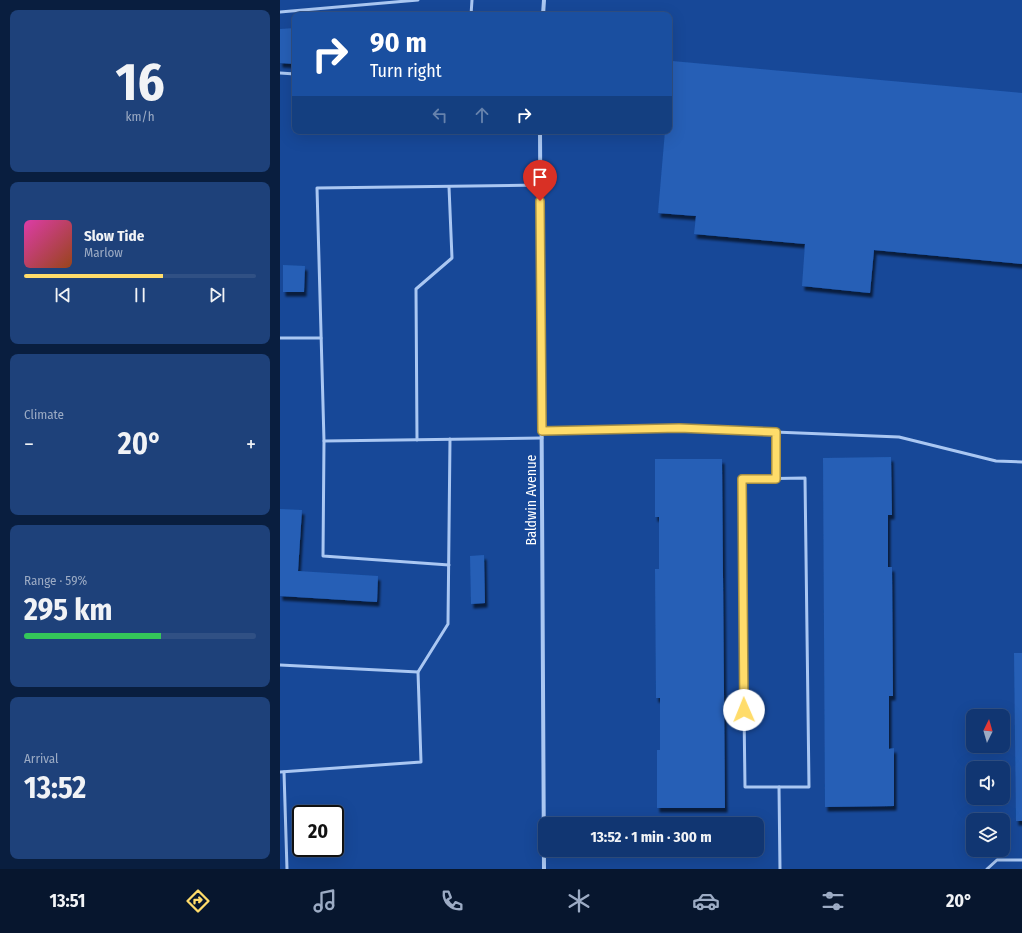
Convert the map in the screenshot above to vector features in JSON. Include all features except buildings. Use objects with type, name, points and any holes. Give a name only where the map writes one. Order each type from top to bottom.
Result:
[{"type":"street","points":[[544,0],[544,12]]},
{"type":"street","name":"Baldwin Avenue","points":[[540,134],[544,869]]},
{"type":"lane","points":[[280,12],[418,0]]},
{"type":"lane","points":[[471,12],[472,0]]},
{"type":"lane","points":[[280,73],[292,74]]},
{"type":"lane","points":[[449,565],[323,556],[324,441],[317,188],[540,185]]},
{"type":"lane","points":[[416,440],[416,289],[452,258],[449,187]]},
{"type":"lane","points":[[280,338],[322,338]]},
{"type":"lane","points":[[542,431],[679,428],[899,437],[996,461],[1022,462]]},
{"type":"lane","points":[[776,432],[776,479]]},
{"type":"lane","points":[[324,441],[542,438]]},
{"type":"lane","points":[[280,772],[421,762],[418,672],[448,624],[450,439]]},
{"type":"lane","points":[[805,478],[809,787],[779,787],[745,787],[742,479],[805,478]]},
{"type":"lane","points":[[280,664],[418,672]]},
{"type":"lane","points":[[284,772],[287,869]]},
{"type":"lane","points":[[779,787],[780,869]]},
{"type":"lane","points":[[987,869],[997,860],[1022,860]]},
{"type":"route","points":[[540,201],[542,431],[679,428],[776,432],[776,479],[742,479],[744,710]]}]
